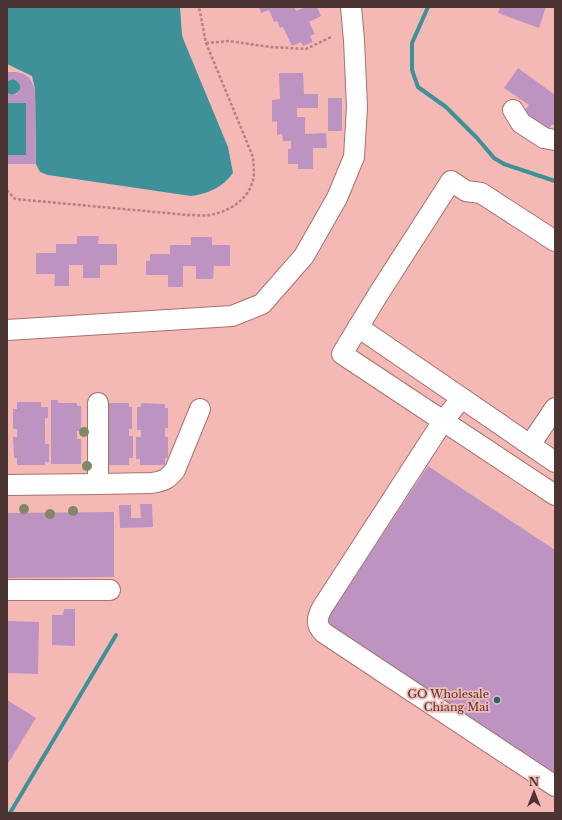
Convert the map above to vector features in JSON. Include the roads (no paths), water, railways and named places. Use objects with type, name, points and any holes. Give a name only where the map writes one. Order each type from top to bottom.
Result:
[{"type":"street","points":[[7,330],[232,316],[262,304],[304,256],[336,198],[354,157],[357,107],[351,7]]},
{"type":"street","points":[[513,110],[521,123],[544,138],[555,140]]},
{"type":"street","points":[[555,241],[482,193],[466,190],[451,181],[379,293],[342,354],[555,495]]},
{"type":"street","points":[[358,327],[530,445],[555,460]]},
{"type":"street","points":[[462,398],[443,421],[322,608],[317,620],[319,627],[324,633],[555,786]]},
{"type":"street","points":[[98,403],[98,484]]},
{"type":"street","points":[[530,445],[555,408]]},
{"type":"street","points":[[7,485],[152,483],[161,481],[170,476],[175,470],[200,409]]},
{"type":"street","points":[[7,590],[110,590]]},
{"type":"water","points":[[7,7],[180,7],[182,35],[228,147],[233,173],[225,182],[215,189],[203,194],[191,196],[48,175],[40,172],[36,164],[35,89],[32,76],[7,64]]},
{"type":"water","points":[[13,79],[19,83],[20,90],[16,94],[12,95],[7,93],[7,81]]},
{"type":"water","points":[[7,103],[26,103],[26,155],[7,155]]},
{"type":"waterway","points":[[428,7],[412,43],[412,70],[418,87],[446,107],[477,138],[494,158],[504,164],[555,181]]},
{"type":"waterway","points":[[10,813],[116,635]]},
{"type":"place","name":"GO Wholesale Chiang Mai","points":[[497,700]]}]
